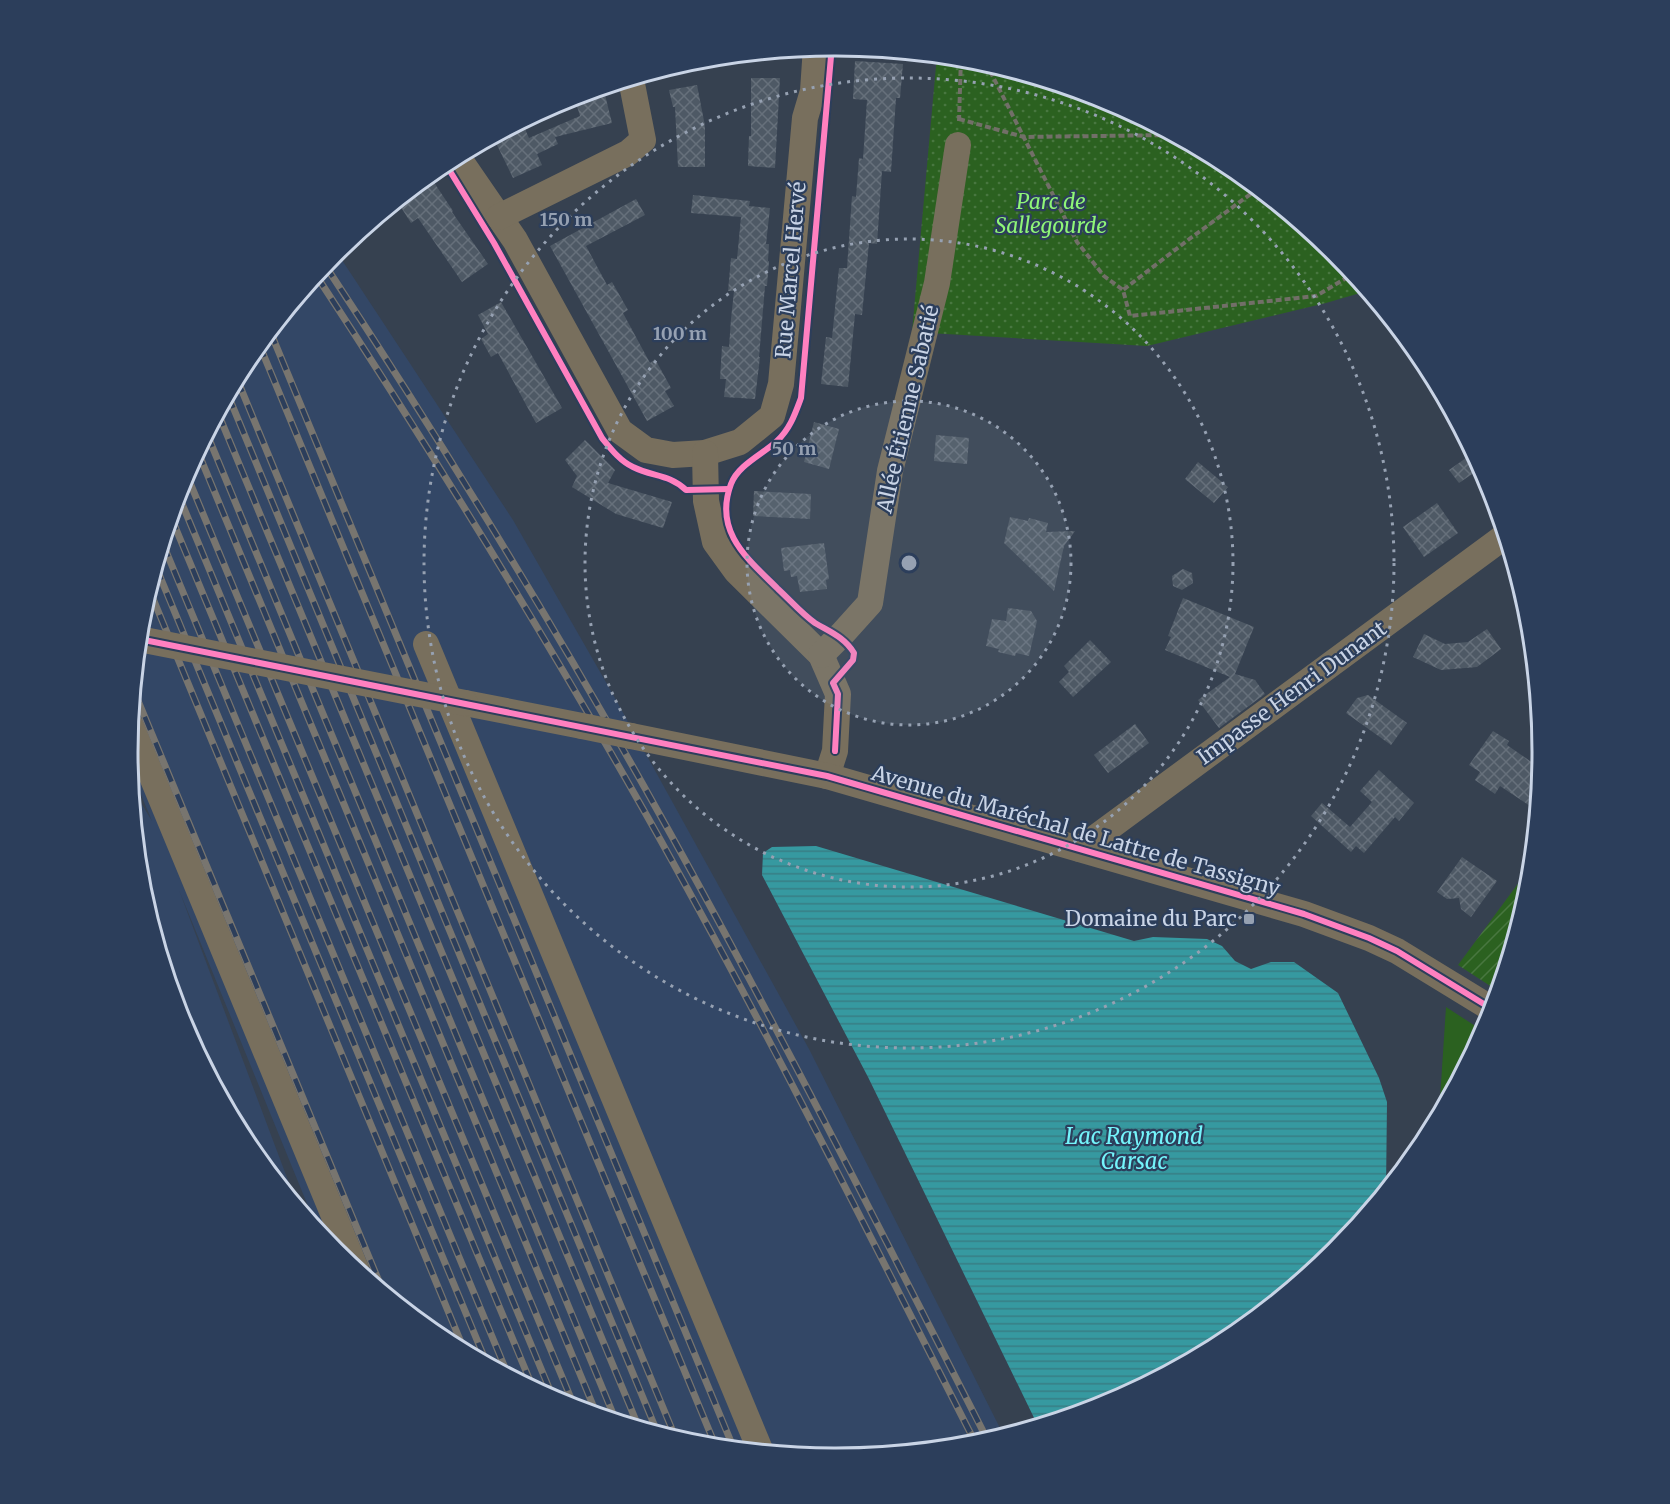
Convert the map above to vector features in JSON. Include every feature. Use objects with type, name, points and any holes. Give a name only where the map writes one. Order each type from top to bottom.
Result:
[{"type":"street","name":"Rue Marcel Hervé","points":[[462,164],[515,240],[620,431],[646,450],[674,455],[705,453],[740,442],[772,416],[778,395],[781,384],[805,118],[813,92],[815,56]]},
{"type":"street","points":[[499,218],[628,153],[643,140],[632,86]]},
{"type":"street","name":"Allée Étienne Sabatié","points":[[821,655],[870,603],[890,471],[938,284],[958,146]]},
{"type":"street","points":[[705,453],[706,501],[715,542],[736,571],[821,655],[838,694],[835,751],[827,776]]},
{"type":"street","name":"Impasse Henri Dunant","points":[[1080,849],[1499,541]]},
{"type":"street","name":"Avenue du Maréchal de Lattre de Tassigny","points":[[148,641],[827,776],[1304,914],[1397,951],[1484,1004]]},
{"type":"street","points":[[426,644],[758,1444]]},
{"type":"street","points":[[138,746],[347,1248]]},
{"type":"path","points":[[958,146],[961,67]]},
{"type":"path","points":[[991,74],[1077,243],[1104,276],[1123,290],[1130,316],[1316,296],[1345,279]]},
{"type":"path","points":[[959,119],[1024,137],[1158,135]]},
{"type":"path","points":[[1123,290],[1251,194]]},
{"type":"shaded area","points":[[342,261],[513,520],[611,691],[809,1049],[1000,1428],[926,1443],[881,1447],[789,1447],[744,1443],[699,1435],[611,1412],[527,1377],[448,1331],[411,1305],[376,1276],[309,1209],[179,890],[290,1186],[256,1139],[210,1060],[175,976],[162,932],[144,843],[140,802],[152,821],[140,792],[138,752],[140,706],[144,661],[152,616],[175,528],[210,444],[256,365],[282,328]]},
{"type":"green space","name":"Parc de Sallegourde","points":[[936,63],[1015,79],[1059,92],[1143,127],[1222,173],[1259,199],[1294,228],[1359,293],[1147,346],[912,332]]},
{"type":"green space","points":[[1519,882],[1508,932],[1491,986],[1458,965]]},
{"type":"green space","points":[[1446,1007],[1475,1026],[1440,1096]]},
{"type":"water","name":"Lac Raymond Carsac","points":[[816,846],[1134,941],[1153,937],[1207,939],[1222,946],[1235,961],[1251,969],[1271,962],[1294,962],[1338,993],[1379,1078],[1387,1102],[1386,1178],[1359,1211],[1294,1276],[1222,1331],[1143,1377],[1059,1412],[1035,1419],[868,1077],[762,875],[763,853],[772,847]]},
{"type":"building","points":[[855,61],[903,64],[900,98],[896,98],[891,172],[882,171],[877,244],[869,243],[862,315],[855,314],[848,387],[821,384],[826,337],[832,338],[839,268],[847,268],[852,196],[856,197],[859,158],[863,159],[867,100],[853,99]]},
{"type":"building","points":[[751,78],[780,78],[775,168],[748,166],[749,136],[751,136]]},
{"type":"building","points":[[697,85],[705,126],[705,167],[678,167],[675,107],[673,107],[669,90]]},
{"type":"building","points":[[605,94],[612,123],[555,137],[558,144],[537,154],[542,165],[513,178],[496,144],[525,128],[529,138],[580,116],[577,106]]},
{"type":"building","points":[[434,183],[488,264],[462,282],[418,218],[411,223],[401,207]]},
{"type":"building","points":[[693,195],[750,201],[749,206],[770,208],[766,244],[769,244],[769,261],[755,399],[724,397],[726,379],[720,379],[722,346],[729,347],[734,291],[728,291],[731,258],[737,259],[741,217],[691,213]]},
{"type":"building","points":[[636,199],[645,215],[586,246],[607,285],[612,282],[628,310],[623,313],[650,363],[655,359],[671,388],[665,391],[674,406],[647,421],[550,246]]},
{"type":"building","points":[[501,302],[562,408],[536,423],[498,353],[491,357],[481,339],[488,334],[478,315]]},
{"type":"building","points":[[814,422],[839,429],[829,469],[804,462]]},
{"type":"building","points":[[936,435],[969,438],[967,464],[934,461]]},
{"type":"building","points":[[585,440],[615,470],[608,483],[672,502],[663,528],[616,514],[572,487],[577,476],[565,460]]},
{"type":"building","points":[[1466,458],[1473,473],[1459,483],[1449,470]]},
{"type":"building","points":[[1198,462],[1228,487],[1214,503],[1185,479]]},
{"type":"building","points":[[754,491],[811,494],[810,519],[753,516]]},
{"type":"building","points":[[1437,503],[1458,533],[1424,557],[1403,527]]},
{"type":"building","points":[[1010,517],[1028,521],[1029,518],[1048,523],[1046,532],[1075,531],[1064,546],[1054,591],[1004,543]]},
{"type":"building","points":[[824,543],[829,579],[826,580],[827,589],[800,592],[797,576],[791,577],[790,570],[784,571],[781,548]]},
{"type":"building","points":[[1183,569],[1192,573],[1193,583],[1182,590],[1173,586],[1172,576]]},
{"type":"building","points":[[1183,598],[1254,627],[1235,674],[1255,680],[1265,694],[1219,728],[1198,700],[1230,677],[1165,650]]},
{"type":"building","points":[[1008,608],[1031,611],[1037,621],[1029,656],[1016,653],[1015,656],[986,646],[992,619],[1006,621]]},
{"type":"building","points":[[1487,629],[1501,649],[1477,667],[1441,670],[1413,657],[1424,634],[1445,644],[1468,642]]},
{"type":"building","points":[[1090,640],[1111,662],[1073,697],[1059,682],[1069,672],[1064,666]]},
{"type":"building","points":[[1368,695],[1407,723],[1391,745],[1346,713],[1357,698]]},
{"type":"building","points":[[1135,724],[1149,743],[1108,773],[1094,755]]},
{"type":"building","points":[[1493,731],[1509,741],[1507,745],[1532,762],[1529,806],[1500,786],[1495,794],[1475,780],[1480,772],[1469,765]]},
{"type":"building","points":[[1379,770],[1414,803],[1399,821],[1395,817],[1364,853],[1356,846],[1351,852],[1311,816],[1322,803],[1350,827],[1372,802],[1360,791]]},
{"type":"building","points":[[1462,857],[1497,881],[1471,917],[1461,909],[1459,898],[1447,899],[1437,892]]},
{"type":"railway","points":[[330,273],[498,537],[621,745],[786,1048],[984,1432]]},
{"type":"railway","points":[[321,283],[486,543],[647,816],[774,1050],[971,1435]]},
{"type":"railway","points":[[274,340],[731,1441]]},
{"type":"railway","points":[[263,355],[712,1437]]},
{"type":"railway","points":[[241,389],[672,1429]]},
{"type":"railway","points":[[232,404],[654,1425]]},
{"type":"railway","points":[[222,422],[635,1419]]},
{"type":"railway","points":[[211,443],[612,1412]]},
{"type":"railway","points":[[202,462],[593,1405]]},
{"type":"railway","points":[[192,486],[570,1396]]},
{"type":"railway","points":[[183,507],[548,1386]]},
{"type":"railway","points":[[175,527],[529,1378]]},
{"type":"railway","points":[[167,554],[503,1364]]},
{"type":"railway","points":[[161,578],[482,1352]]},
{"type":"railway","points":[[155,603],[459,1338]]},
{"type":"railway","points":[[140,706],[377,1277]]},
{"type":"cycle path","points":[[831,56],[801,398],[792,421],[782,436],[745,465],[734,477],[727,501],[727,516],[736,543],[755,567],[805,615],[841,639],[854,653],[853,660],[833,683],[838,694],[835,751]]},
{"type":"cycle path","points":[[450,172],[494,243],[602,438],[612,450],[628,464],[667,478],[686,490],[729,489]]},
{"type":"cycle path","points":[[148,641],[827,776],[1304,914],[1397,951],[1484,1004]]},
{"type":"place","name":"Domaine du Parc","points":[[1249,919]]}]
